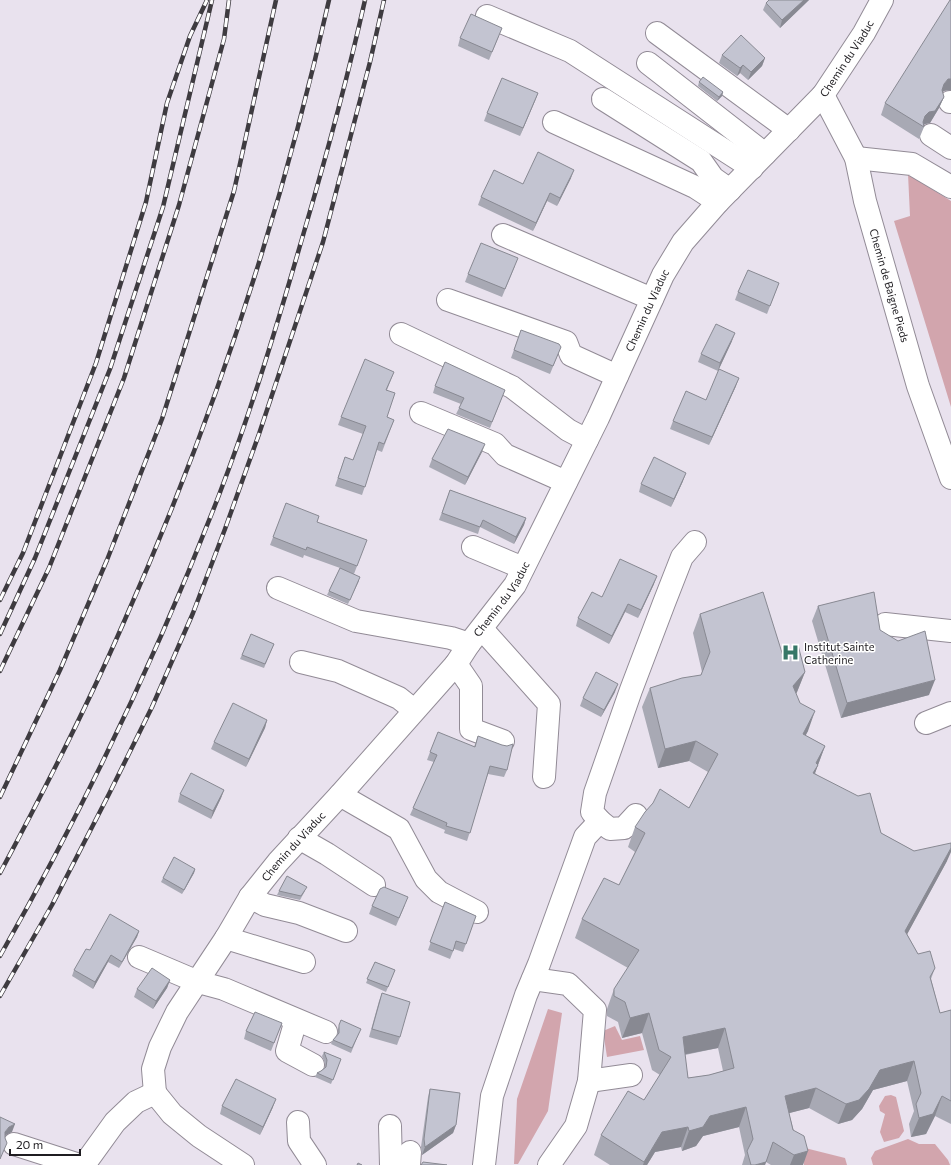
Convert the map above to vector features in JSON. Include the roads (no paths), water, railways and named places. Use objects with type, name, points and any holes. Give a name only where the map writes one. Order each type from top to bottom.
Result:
[{"type":"street","name":"Chemin du Viaduc","points":[[155,1093],[153,1069],[160,1047],[177,1012],[226,938],[250,897],[299,838],[340,795],[456,664],[475,636],[514,585],[587,440],[663,275],[683,242],[724,196],[823,95],[864,33],[882,0]]},
{"type":"street","points":[[487,16],[570,51],[759,161]]},
{"type":"street","points":[[657,33],[789,130]]},
{"type":"street","points":[[648,63],[759,161]]},
{"type":"street","name":"Chemin de Baigne Pieds","points":[[823,95],[856,158],[865,200],[918,386],[951,478]]},
{"type":"street","points":[[604,99],[701,161],[724,196]]},
{"type":"street","points":[[554,122],[695,187],[724,196]]},
{"type":"street","points":[[931,135],[951,148]]},
{"type":"street","points":[[856,158],[912,164],[949,181]]},
{"type":"street","points":[[503,235],[652,299]]},
{"type":"street","points":[[448,300],[566,342],[571,354],[617,376]]},
{"type":"street","points":[[401,334],[512,387],[568,430],[587,440]]},
{"type":"street","points":[[421,413],[495,444],[505,455],[566,482]]},
{"type":"street","points":[[636,815],[624,828],[610,829],[592,812],[597,786],[630,690],[682,557],[695,542]]},
{"type":"street","points":[[473,547],[523,568]]},
{"type":"street","points":[[278,588],[356,621],[451,638],[475,636],[549,704],[544,776]]},
{"type":"street","points":[[885,624],[951,631]]},
{"type":"street","points":[[301,662],[338,671],[399,698],[414,710]]},
{"type":"street","points":[[456,664],[471,686],[471,729],[503,741]]},
{"type":"street","points":[[926,723],[951,713]]},
{"type":"street","points":[[340,795],[399,829],[426,880],[439,892],[477,912]]},
{"type":"street","points":[[484,1165],[492,1096],[526,995],[586,837],[600,821]]},
{"type":"street","points":[[299,838],[327,854],[374,885]]},
{"type":"street","points":[[250,897],[265,905],[299,912],[346,931]]},
{"type":"street","points":[[226,938],[304,962]]},
{"type":"street","points":[[139,957],[198,982],[224,989],[326,1032]]},
{"type":"street","points":[[533,979],[568,984],[595,1010],[589,1081],[576,1126],[550,1165]]},
{"type":"street","points":[[296,1020],[287,1051],[313,1065]]},
{"type":"street","points":[[589,1081],[631,1075]]},
{"type":"street","points":[[84,1165],[115,1122],[136,1102],[155,1093],[172,1114],[199,1136],[243,1165]]},
{"type":"street","points":[[298,1122],[299,1141],[315,1165]]},
{"type":"street","points":[[390,1126],[391,1165]]},
{"type":"street","points":[[14,1144],[76,1165]]},
{"type":"railway","points":[[0,600],[23,553],[96,363],[146,202],[167,103],[190,36],[207,0]]},
{"type":"railway","points":[[0,634],[35,558],[110,369],[163,207],[212,0]]},
{"type":"railway","points":[[0,671],[49,568],[124,378],[179,205],[224,39],[229,0]]},
{"type":"railway","points":[[0,797],[60,670],[107,560],[162,419],[234,191],[276,0]]},
{"type":"railway","points":[[0,873],[48,781],[94,687],[123,624],[186,472],[215,395],[266,239],[289,160],[329,0]]},
{"type":"railway","points":[[0,956],[61,844],[118,730],[171,613],[219,495],[266,361],[330,141],[365,0]]},
{"type":"railway","points":[[0,996],[52,905],[109,794],[152,707],[193,613],[259,434],[323,242],[370,62],[384,0]]},
{"type":"place","name":"Institut Sainte Catherine","points":[[791,653]]}]
